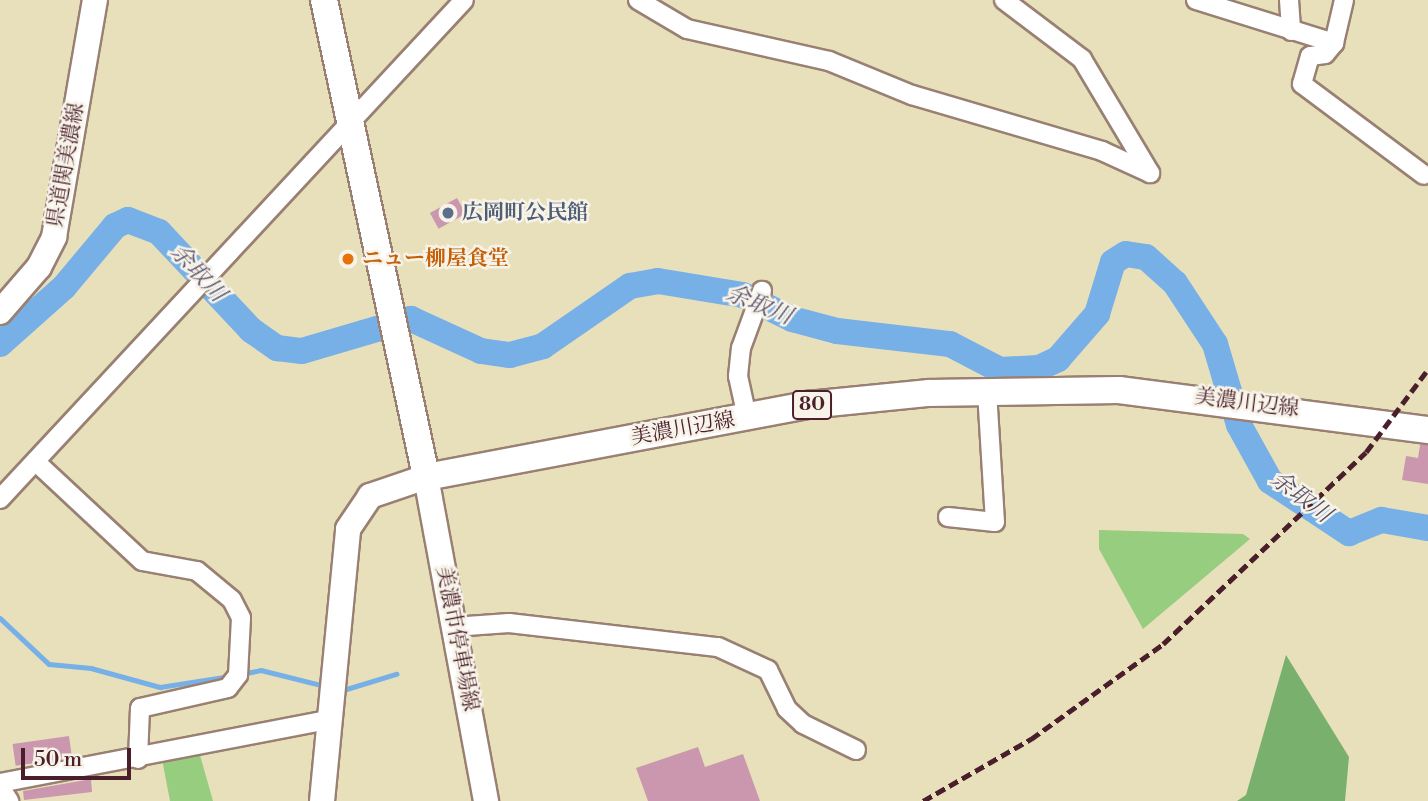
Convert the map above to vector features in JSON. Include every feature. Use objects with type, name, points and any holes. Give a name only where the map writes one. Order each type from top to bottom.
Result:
[{"type":"main road","name":"県道関美濃線","points":[[0,312],[39,267],[54,237],[95,0]]},
{"type":"main road","points":[[322,801],[338,584],[353,517],[370,496],[425,477],[324,0]]},
{"type":"main road","name":"美濃川辺線","points":[[425,477],[808,405],[987,391],[1119,390],[1204,397],[1428,430]]},
{"type":"main road","name":"美濃市停車場線","points":[[425,477],[486,801]]},
{"type":"street","points":[[0,499],[464,0]]},
{"type":"street","points":[[638,0],[687,29],[829,61],[912,95],[1102,151],[1150,173],[1082,59],[1004,0]]},
{"type":"street","points":[[1196,0],[1334,43]]},
{"type":"street","points":[[1289,0],[1291,31]]},
{"type":"street","points":[[1344,0],[1334,43],[1325,54],[1310,56],[1302,85],[1424,175]]},
{"type":"street","points":[[747,417],[738,376],[752,313],[762,291]]},
{"type":"street","points":[[948,517],[995,522],[987,391]]},
{"type":"street","points":[[36,462],[142,561],[197,571],[214,582],[241,618],[238,669],[228,688],[139,708],[138,759]]},
{"type":"street","points":[[453,626],[509,623],[718,647],[759,664],[803,724],[856,750]]},
{"type":"street","points":[[3,792],[138,759],[330,699]]},
{"type":"green space","points":[[1099,530],[1243,534],[1250,539],[1143,629],[1099,549]]},
{"type":"green space","points":[[1286,655],[1349,757],[1345,801],[1237,801],[1246,795]]},
{"type":"green space","points":[[200,755],[213,801],[170,801],[162,759]]},
{"type":"building","name":"広岡町公民館","points":[[457,198],[466,214],[439,229],[430,213]]},
{"type":"building","points":[[1420,445],[1428,445],[1428,484],[1402,480],[1406,456],[1418,458]]},
{"type":"building","points":[[69,736],[72,758],[16,766],[13,744]]},
{"type":"building","points":[[698,747],[705,767],[743,754],[760,801],[648,801],[636,768]]},
{"type":"building","points":[[91,779],[92,792],[24,800],[23,791]]},
{"type":"waterway","name":"余取川","points":[[0,344],[64,287],[115,226],[128,220],[159,232],[251,330],[277,348],[302,351],[411,319],[481,351],[510,355],[543,346],[630,286],[658,281],[743,295],[792,319],[837,331],[950,344],[1000,370],[1039,368],[1058,359],[1097,314],[1113,262],[1126,254],[1146,257],[1175,283],[1215,344],[1239,425],[1270,481],[1349,533],[1382,520],[1428,528]]},
{"type":"waterway","points":[[0,618],[49,664],[91,668],[160,687],[230,676]]},
{"type":"waterway","points":[[242,674],[261,670],[325,686]]},
{"type":"waterway","points":[[340,691],[396,674]]},
{"type":"railway","points":[[923,801],[1031,739],[1163,644],[1366,452],[1428,369]]},
{"type":"place","name":"広岡町公民館","points":[[448,213]]},
{"type":"place","name":"ニュー柳屋食堂","points":[[348,259]]}]
